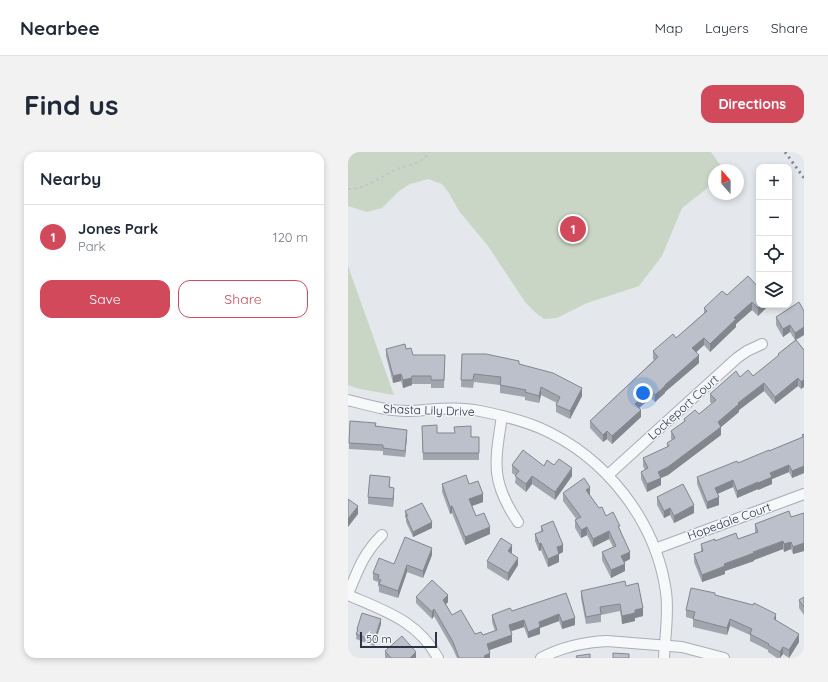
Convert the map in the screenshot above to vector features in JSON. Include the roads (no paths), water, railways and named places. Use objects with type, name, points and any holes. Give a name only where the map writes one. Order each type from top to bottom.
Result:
[{"type":"street","name":"Lockeport Court","points":[[608,475],[737,358],[747,351],[762,344]]},
{"type":"street","name":"Shasta Lily Drive","points":[[348,400],[381,409],[406,411],[456,409],[478,411],[502,416],[541,429],[561,439],[580,452],[608,475],[633,506],[655,549],[666,592],[667,606],[664,658]]},
{"type":"street","points":[[502,416],[496,450],[496,473],[502,496],[518,522]]},
{"type":"street","name":"Hopedale Court","points":[[655,549],[804,494]]},
{"type":"street","points":[[382,535],[365,555],[348,594],[388,612],[409,624],[426,640],[438,658]]},
{"type":"street","points":[[541,658],[566,647],[607,641],[682,647],[724,658]]},
{"type":"railway","points":[[785,152],[804,178]]},
{"type":"place","name":"Jones Park","points":[[573,229]]}]
